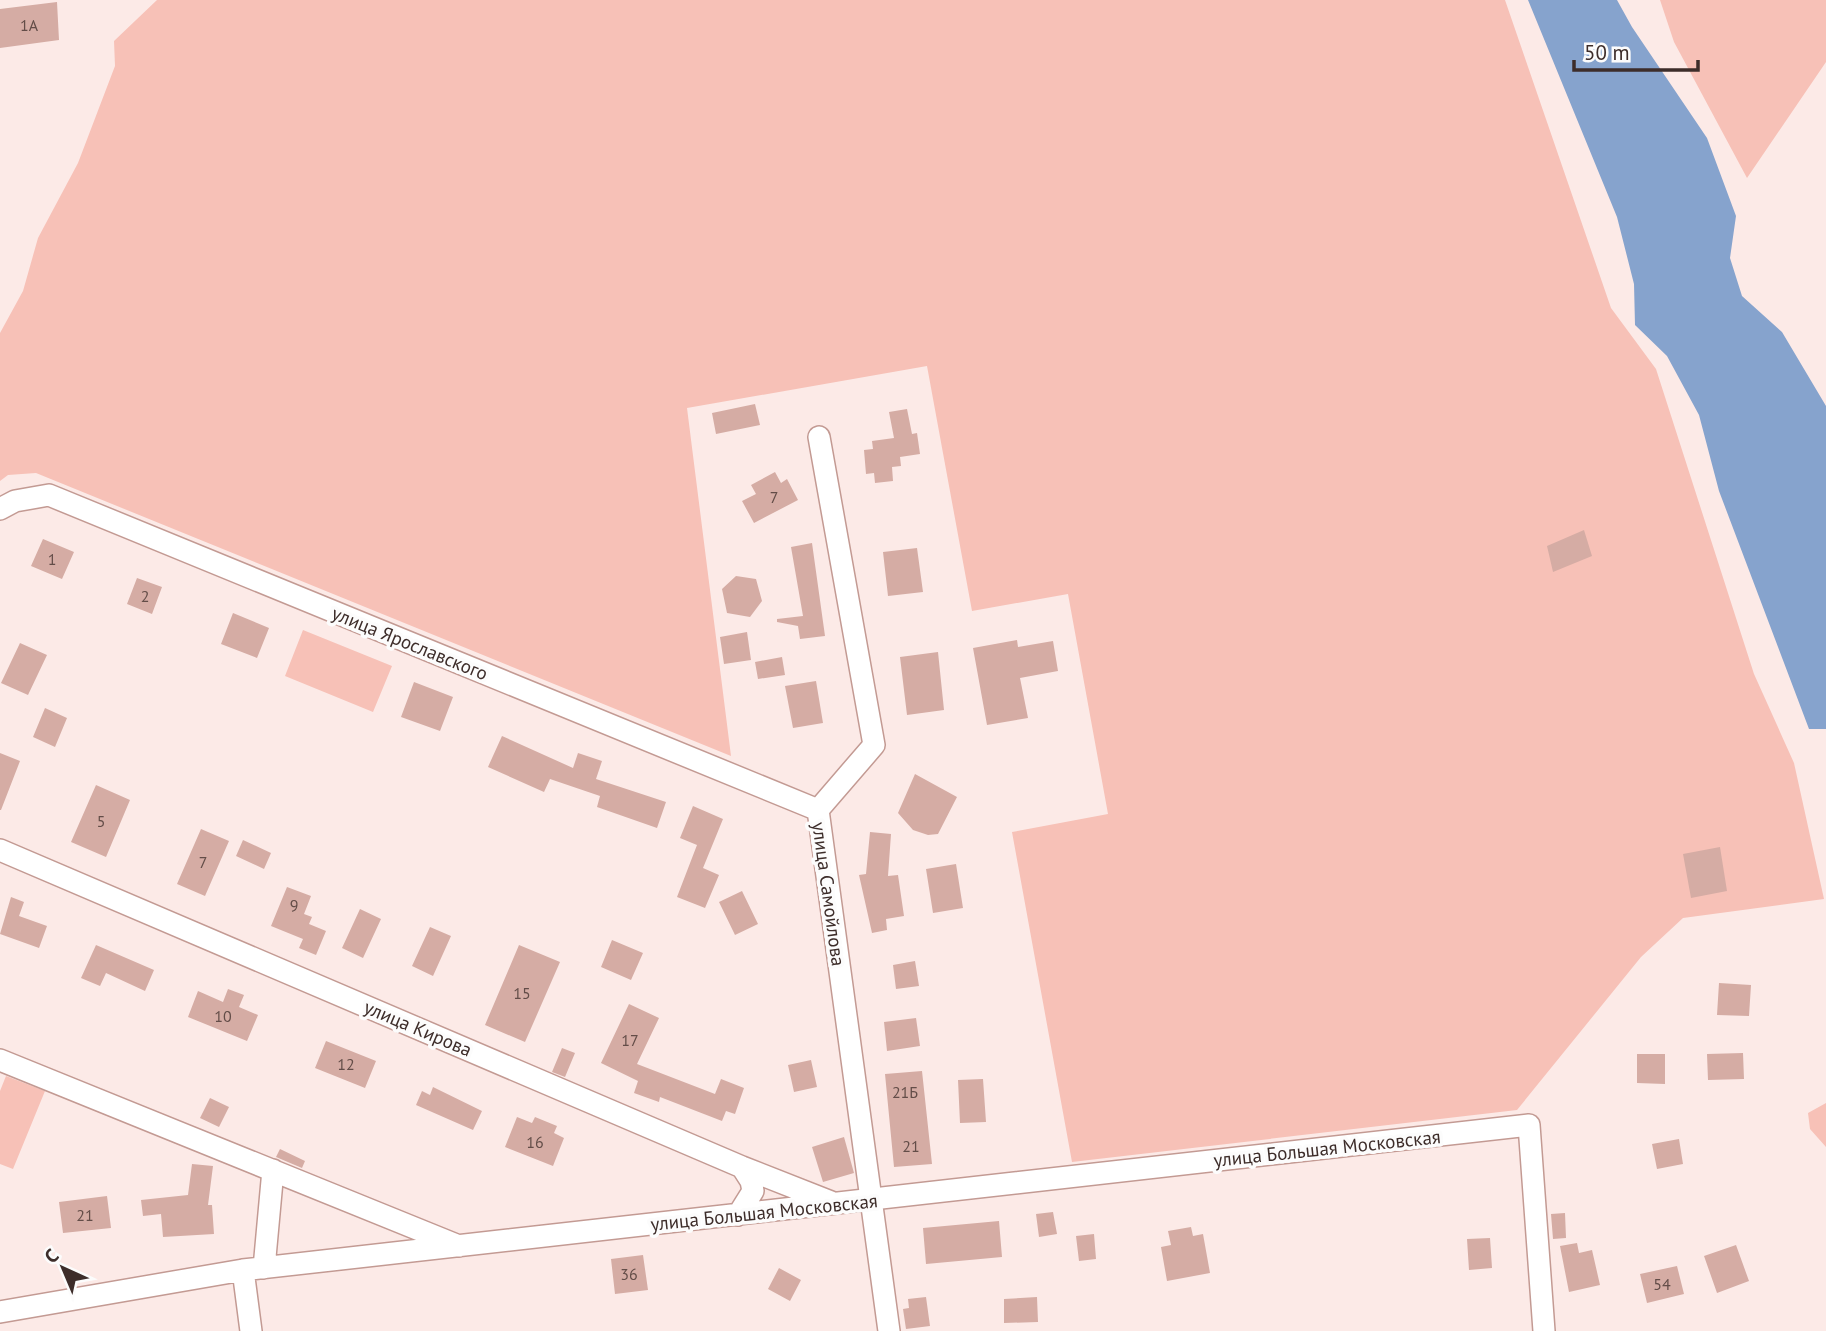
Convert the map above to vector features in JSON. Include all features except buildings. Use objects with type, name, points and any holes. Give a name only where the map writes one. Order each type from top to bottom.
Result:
[{"type":"street","name":"улица Самойлова","points":[[819,437],[874,744],[818,810],[889,1331]]},
{"type":"street","name":"улица Ярославского","points":[[0,509],[15,501],[49,495],[818,810]]},
{"type":"street","name":"улица Кирова","points":[[0,850],[742,1167],[836,1204]]},
{"type":"street","points":[[0,1060],[461,1247]]},
{"type":"street","name":"улица Большая Московская","points":[[0,1312],[253,1269],[1529,1125],[1544,1331]]},
{"type":"street","points":[[738,1215],[753,1191],[751,1181],[742,1167]]},
{"type":"street","points":[[251,1331],[253,1269],[273,1170]]},
{"type":"shaded area","points":[[157,0],[1505,0],[1611,308],[1656,369],[1754,674],[1794,763],[1824,899],[1683,918],[1641,957],[1517,1110],[1072,1162],[1012,832],[1108,814],[1068,594],[972,611],[927,366],[687,408],[731,756],[36,473],[8,475],[0,481],[0,333],[23,291],[38,238],[78,163],[115,66],[114,41]]},
{"type":"shaded area","points":[[1660,0],[1826,0],[1826,62],[1747,178],[1674,42]]},
{"type":"shaded area","points":[[303,630],[392,666],[373,712],[285,676]]},
{"type":"shaded area","points":[[6,1076],[45,1091],[13,1169],[0,1164],[0,1091]]},
{"type":"shaded area","points":[[1826,1103],[1826,1147],[1810,1129],[1808,1113]]},
{"type":"water","points":[[1528,0],[1617,0],[1632,27],[1707,138],[1736,216],[1730,258],[1742,296],[1782,332],[1826,406],[1826,729],[1809,729],[1719,491],[1699,415],[1667,356],[1635,325],[1634,284],[1617,217]]}]
